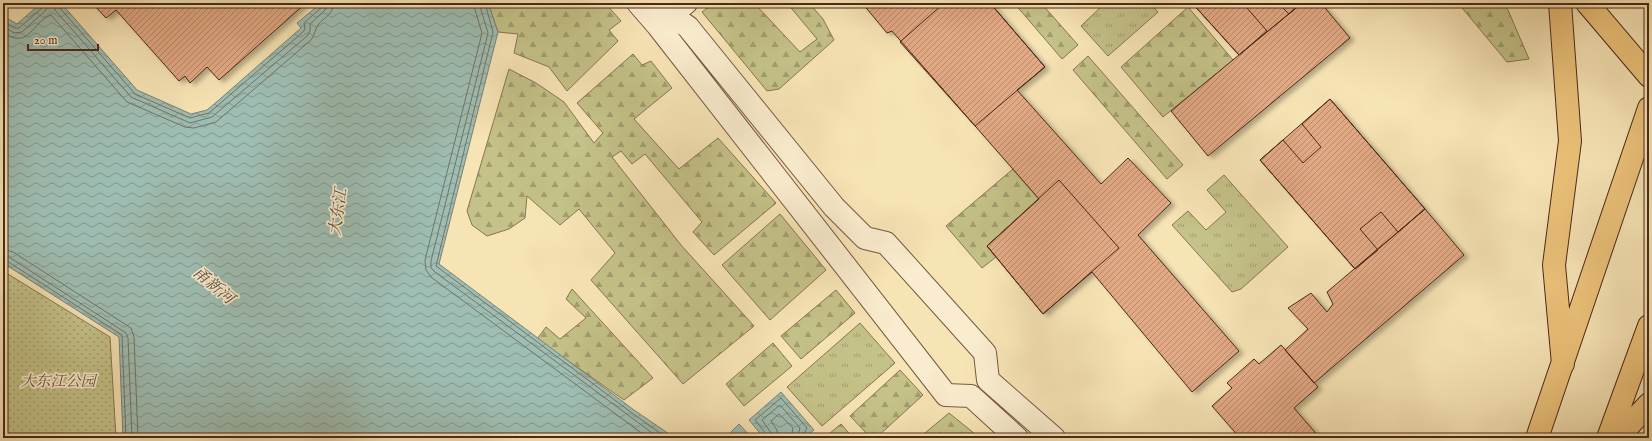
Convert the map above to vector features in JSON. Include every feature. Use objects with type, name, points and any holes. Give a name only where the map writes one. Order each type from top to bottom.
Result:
[{"type":"main road","points":[[1560,3],[1570,141],[1554,265],[1563,364]]},
{"type":"main road","points":[[1587,3],[1649,76]]},
{"type":"main road","points":[[1538,438],[1649,108]]},
{"type":"main road","points":[[1608,438],[1649,326]]},
{"type":"main road","points":[[1617,438],[1649,404]]},
{"type":"street","points":[[662,10],[726,115],[946,395],[971,396],[1017,438]]},
{"type":"street","points":[[662,10],[688,27],[834,207],[865,238],[886,243],[984,353],[988,380],[1054,438]]},
{"type":"green space","points":[[488,3],[605,3],[621,21],[609,30],[618,41],[567,91],[549,67],[514,53],[518,34],[498,32]]},
{"type":"green space","points":[[714,3],[754,3],[800,52],[817,39],[787,3],[809,3],[823,19],[834,40],[779,89],[767,91],[702,12]]},
{"type":"green space","points":[[1014,3],[1041,3],[1078,45],[1062,59]]},
{"type":"green space","points":[[1105,3],[1150,3],[1158,12],[1108,56],[1081,26]]},
{"type":"green space","points":[[1458,3],[1502,3],[1508,10],[1529,59],[1507,62]]},
{"type":"green space","points":[[1188,7],[1233,60],[1163,117],[1121,67]]},
{"type":"green space","points":[[633,54],[642,65],[651,61],[672,88],[634,119],[679,169],[718,138],[776,203],[714,255],[693,232],[702,222],[645,154],[632,164],[621,151],[612,157],[681,245],[754,326],[683,384],[591,280],[615,253],[579,209],[560,225],[527,196],[525,218],[509,229],[487,236],[472,225],[467,211],[509,69],[536,83],[564,102],[594,143],[603,133],[577,103]]},
{"type":"green space","points":[[1088,56],[1183,165],[1167,179],[1073,70]]},
{"type":"green space","points":[[1013,169],[1039,199],[987,246],[996,257],[982,268],[946,226]]},
{"type":"green space","points":[[1224,175],[1288,247],[1241,289],[1232,292],[1172,225],[1188,211],[1206,230],[1226,212],[1207,190]]},
{"type":"green space","points":[[780,214],[826,270],[770,320],[722,265]]},
{"type":"green space","name":"大东江公园","points":[[3,271],[110,337],[116,438],[3,438]]},
{"type":"green space","points":[[572,289],[653,378],[624,400],[537,339],[546,327],[560,339],[586,318],[566,299]]},
{"type":"green space","points":[[836,290],[855,313],[801,359],[781,336]]},
{"type":"green space","points":[[860,323],[895,363],[822,426],[787,387]]},
{"type":"green space","points":[[773,343],[792,366],[744,406],[726,384]]},
{"type":"green space","points":[[900,370],[923,395],[876,438],[871,438],[850,416]]},
{"type":"green space","points":[[949,413],[980,438],[919,438]]},
{"type":"green space","points":[[841,424],[853,438],[824,438]]},
{"type":"water","points":[[41,3],[61,3],[137,90],[191,114],[207,110],[220,99],[301,28],[297,23],[321,3],[488,3],[498,32],[439,264],[634,410],[675,438],[123,438],[119,337],[3,263],[3,16],[17,24]]},
{"type":"water","points":[[781,392],[814,430],[804,438],[764,438],[749,420]]},
{"type":"water","points":[[739,424],[752,438],[725,438]]},
{"type":"building","points":[[92,3],[306,3],[219,80],[207,67],[190,83],[185,76],[179,81],[116,10],[106,18]]},
{"type":"building","points":[[862,3],[990,3],[1045,67],[1017,90],[1101,184],[1128,158],[1171,203],[1138,235],[1239,351],[1192,392],[1092,272],[1043,314],[987,246],[1039,199],[892,31],[887,33]]},
{"type":"building","points":[[944,3],[990,3],[1045,67],[975,126],[900,42]]},
{"type":"building","points":[[1192,3],[1302,3],[1239,55]]},
{"type":"building","points":[[1192,3],[1253,3],[1247,8],[1267,31],[1239,55]]},
{"type":"building","points":[[1278,3],[1302,3],[1289,14]]},
{"type":"building","points":[[1302,3],[1321,3],[1350,38],[1208,156],[1171,111]]},
{"type":"building","points":[[1330,99],[1425,209],[1355,269],[1260,160]]},
{"type":"building","points":[[1330,99],[1425,209],[1398,232],[1381,212],[1360,229],[1378,250],[1355,269],[1260,160],[1283,140],[1303,163],[1321,147],[1302,124]]},
{"type":"building","points":[[1059,180],[1119,248],[1043,314],[987,246]]},
{"type":"building","points":[[1425,209],[1464,255],[1314,383],[1285,350],[1308,329],[1288,308],[1311,293],[1327,312],[1333,304],[1327,292]]},
{"type":"building","points":[[1281,345],[1318,387],[1294,408],[1320,438],[1240,438],[1212,406],[1232,388],[1227,383],[1254,359],[1259,364]]},
{"type":"water label","name":"大东江","points":[[339,212]]},
{"type":"water label","name":"甬新河","points":[[213,286]]}]
